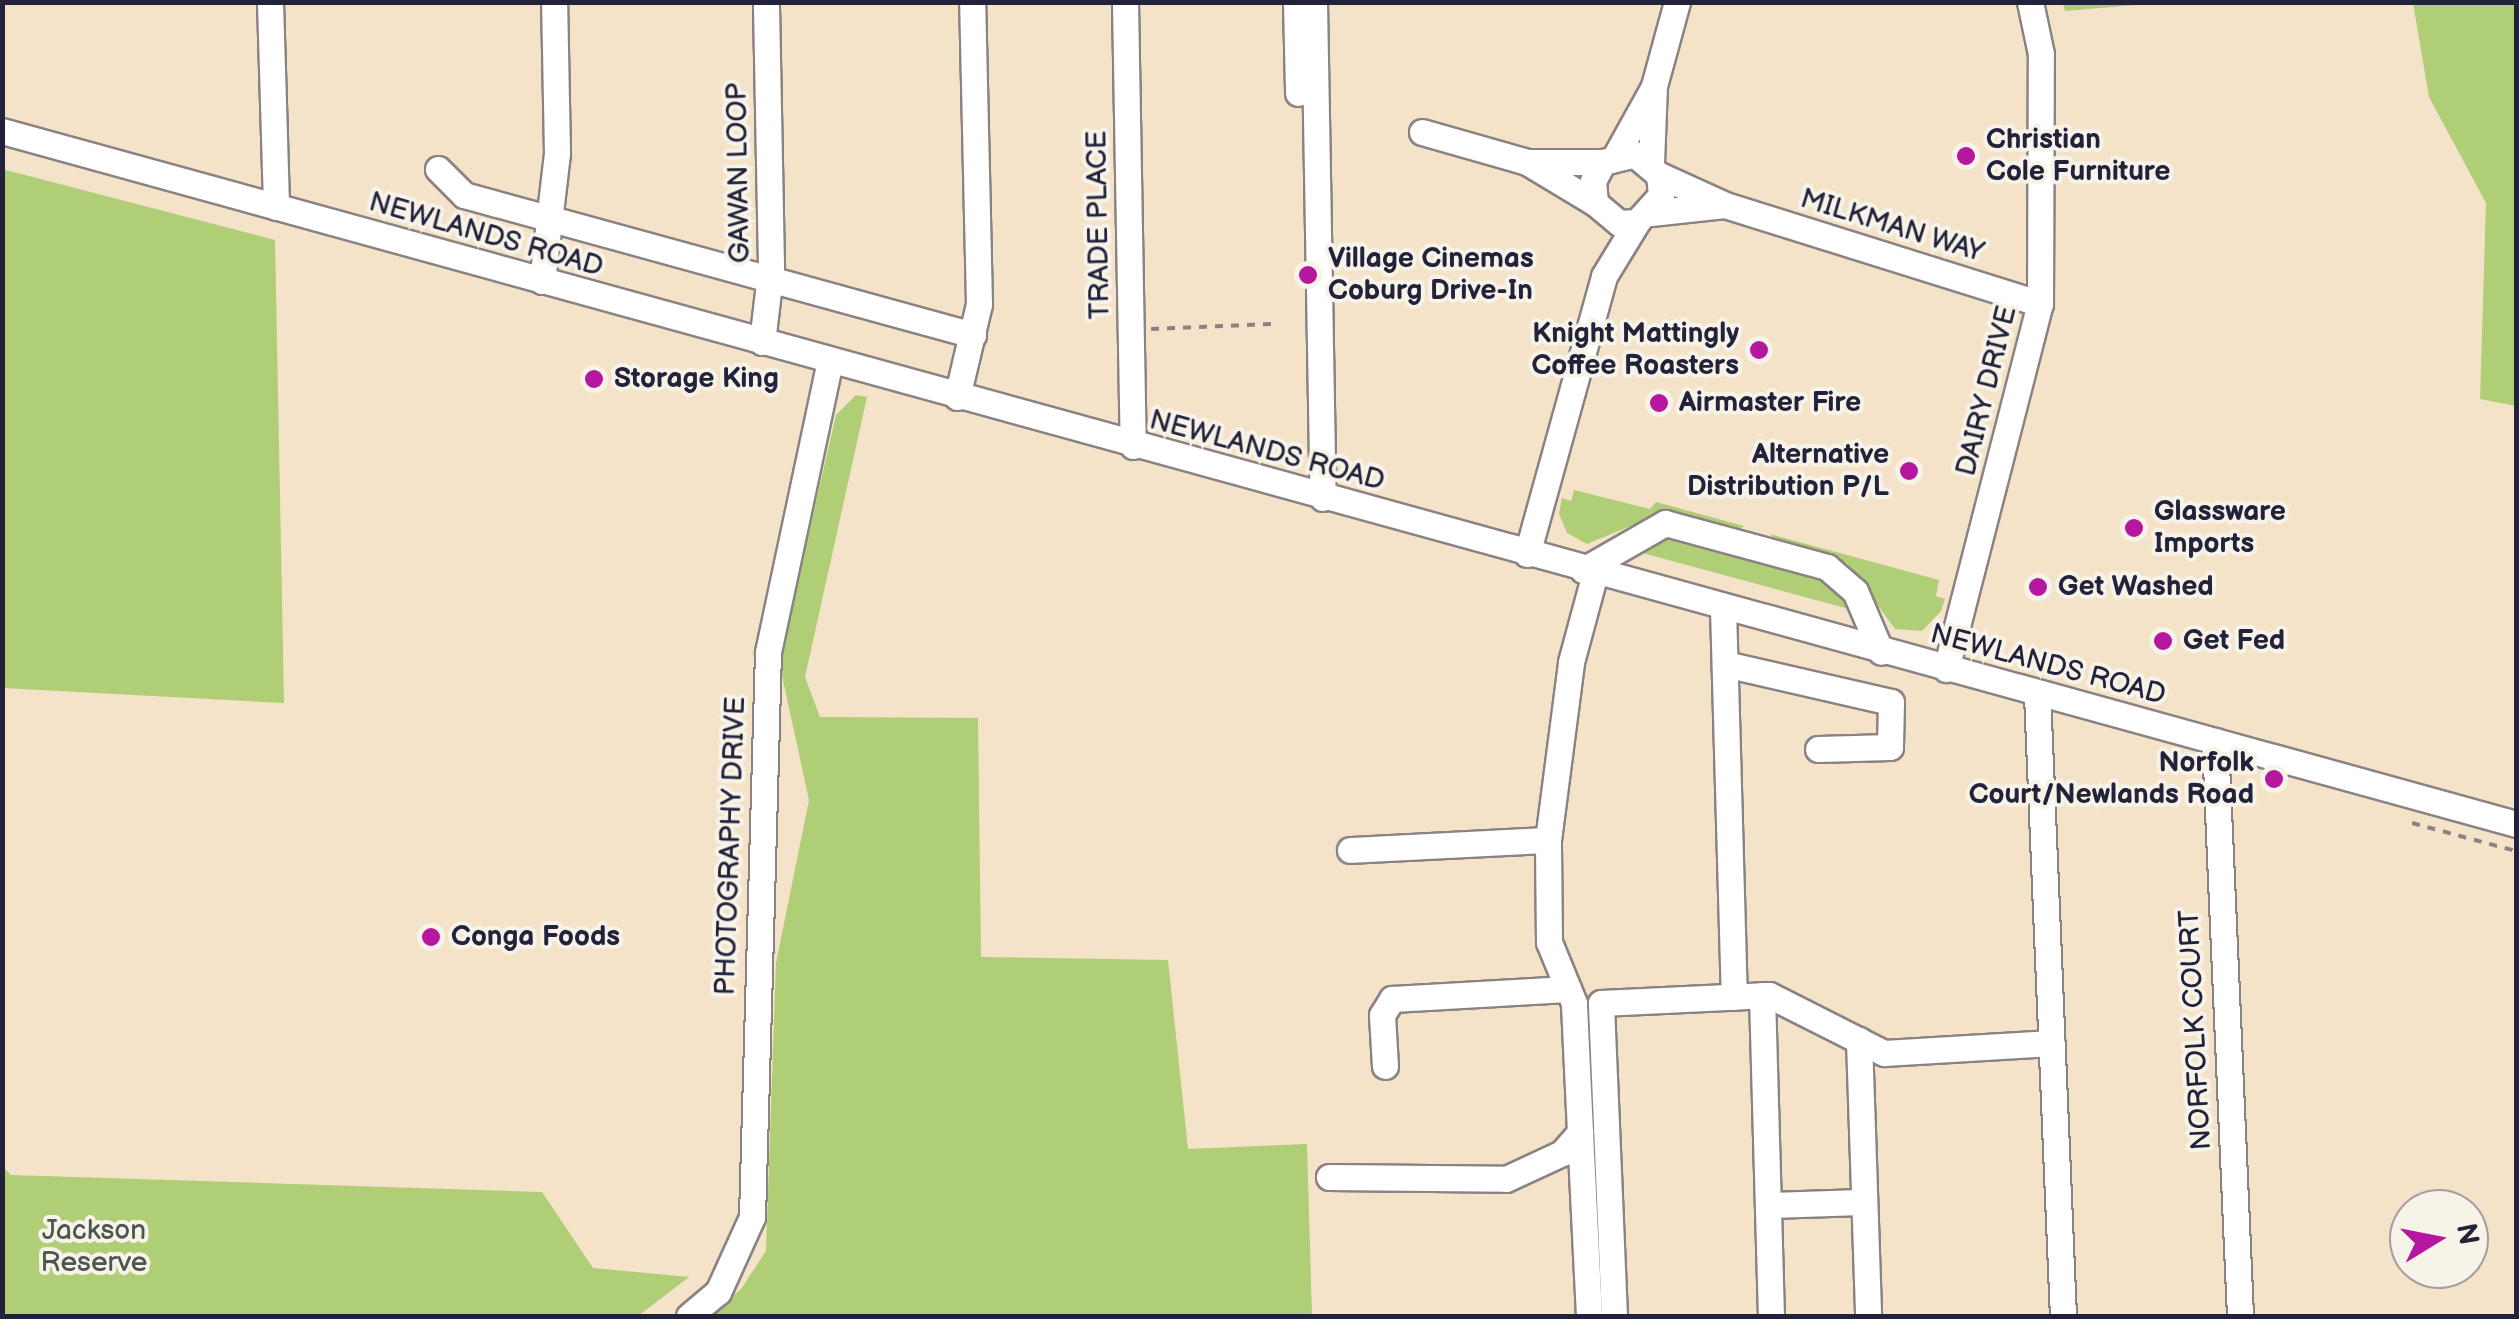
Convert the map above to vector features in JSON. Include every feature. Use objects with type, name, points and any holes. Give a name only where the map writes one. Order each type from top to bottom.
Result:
[{"type":"street","points":[[270,2],[276,208]]},
{"type":"street","points":[[542,281],[552,220],[554,2]]},
{"type":"street","name":"GAWAN LOOP","points":[[762,342],[770,276],[766,2]]},
{"type":"street","points":[[957,397],[979,304],[972,2]]},
{"type":"street","name":"TRADE PLACE","points":[[1126,2],[1134,446]]},
{"type":"street","points":[[1296,2],[1314,496]]},
{"type":"street","points":[[1314,2],[1314,496]]},
{"type":"street","points":[[1527,554],[1604,276],[1661,195],[1654,169],[1654,86],[1677,2]]},
{"type":"street","name":"DAIRY DRIVE","points":[[1946,670],[2040,304],[2040,54],[2030,2]]},
{"type":"street","points":[[1604,276],[1599,208],[1592,181],[1610,159],[1654,86]]},
{"type":"street","name":"NEWLANDS ROAD","points":[[2,131],[1589,572],[2516,824]]},
{"type":"street","points":[[1422,132],[1527,162],[1599,208],[1644,218]]},
{"type":"street","points":[[1527,162],[1610,159],[1654,169]]},
{"type":"street","points":[[438,169],[464,195],[770,276],[973,335]]},
{"type":"street","name":"MILKMAN WAY","points":[[1654,169],[1725,205],[2040,304]]},
{"type":"street","name":"MILKMAN WAY","points":[[1644,218],[1725,205]]},
{"type":"street","name":"PHOTOGRAPHY DRIVE","points":[[689,1316],[718,1292],[752,1217],[762,718],[768,652],[830,361]]},
{"type":"street","points":[[1589,1316],[1568,989],[1549,942],[1548,840],[1571,662],[1589,572],[1665,523],[1828,567],[1855,591],[1882,652]]},
{"type":"street","points":[[1723,608],[1734,997]]},
{"type":"street","points":[[1725,664],[1892,702],[1890,747],[1818,748]]},
{"type":"street","points":[[2038,694],[2062,1316]]},
{"type":"street","name":"NORFOLK COURT","points":[[2215,740],[2240,1316]]},
{"type":"street","points":[[1350,850],[1548,840]]},
{"type":"street","points":[[1385,1066],[1382,1015],[1392,999],[1568,989]]},
{"type":"street","points":[[1762,996],[1771,1316]]},
{"type":"street","points":[[1614,1316],[1601,1004],[1762,996],[1884,1053],[2052,1043]]},
{"type":"street","points":[[1859,1040],[1868,1316]]},
{"type":"street","points":[[1329,1177],[1506,1178],[1562,1152],[1580,1132]]},
{"type":"street","points":[[1768,1205],[1864,1202]]},
{"type":"path","points":[[1131,330],[1271,324]]},
{"type":"path","points":[[2412,822],[2516,851]]},
{"type":"path","points":[[54,1316],[70,1316]]},
{"type":"green space","points":[[2063,2],[2171,2],[2065,11],[2063,3]]},
{"type":"green space","points":[[2413,3],[2516,3],[2516,406],[2480,399],[2486,203],[2429,97]]},
{"type":"green space","points":[[2,169],[275,240],[284,703],[3,688]]},
{"type":"green space","points":[[856,395],[867,397],[805,677],[820,717],[978,718],[981,957],[1168,960],[1188,1149],[1307,1144],[1312,1316],[708,1316],[741,1289],[766,1251],[776,963],[809,800],[779,662],[836,415]]},
{"type":"green space","points":[[1574,490],[1650,509],[1656,502],[1744,526],[1737,531],[1662,513],[1587,544],[1567,533],[1559,514],[1562,498],[1571,501]]},
{"type":"green space","points":[[1770,534],[1939,580],[1936,596],[1945,599],[1941,611],[1922,631],[1895,629],[1847,563],[1777,542]]},
{"type":"green space","points":[[1665,537],[1830,582],[1849,609],[1639,552]]},
{"type":"green space","name":"Jackson Reserve","points":[[3,1167],[11,1175],[542,1192],[593,1268],[689,1277],[638,1316],[3,1316]]},
{"type":"place","name":"Christian Cole Furniture","points":[[1966,156]]},
{"type":"place","name":"Village Cinemas Coburg Drive-In","points":[[1308,275]]},
{"type":"place","name":"Knight Mattingly Coffee Roasters","points":[[1759,350]]},
{"type":"place","name":"Storage King","points":[[594,379]]},
{"type":"place","name":"Airmaster Fire","points":[[1659,403]]},
{"type":"place","name":"Alternative Distribution P/L","points":[[1909,471]]},
{"type":"place","name":"Glassware Imports","points":[[2134,528]]},
{"type":"place","name":"Get Washed","points":[[2038,587]]},
{"type":"place","name":"Get Fed","points":[[2163,641]]},
{"type":"place","name":"Norfolk Court/Newlands Road","points":[[2274,779]]},
{"type":"place","name":"Conga Foods","points":[[431,937]]}]
